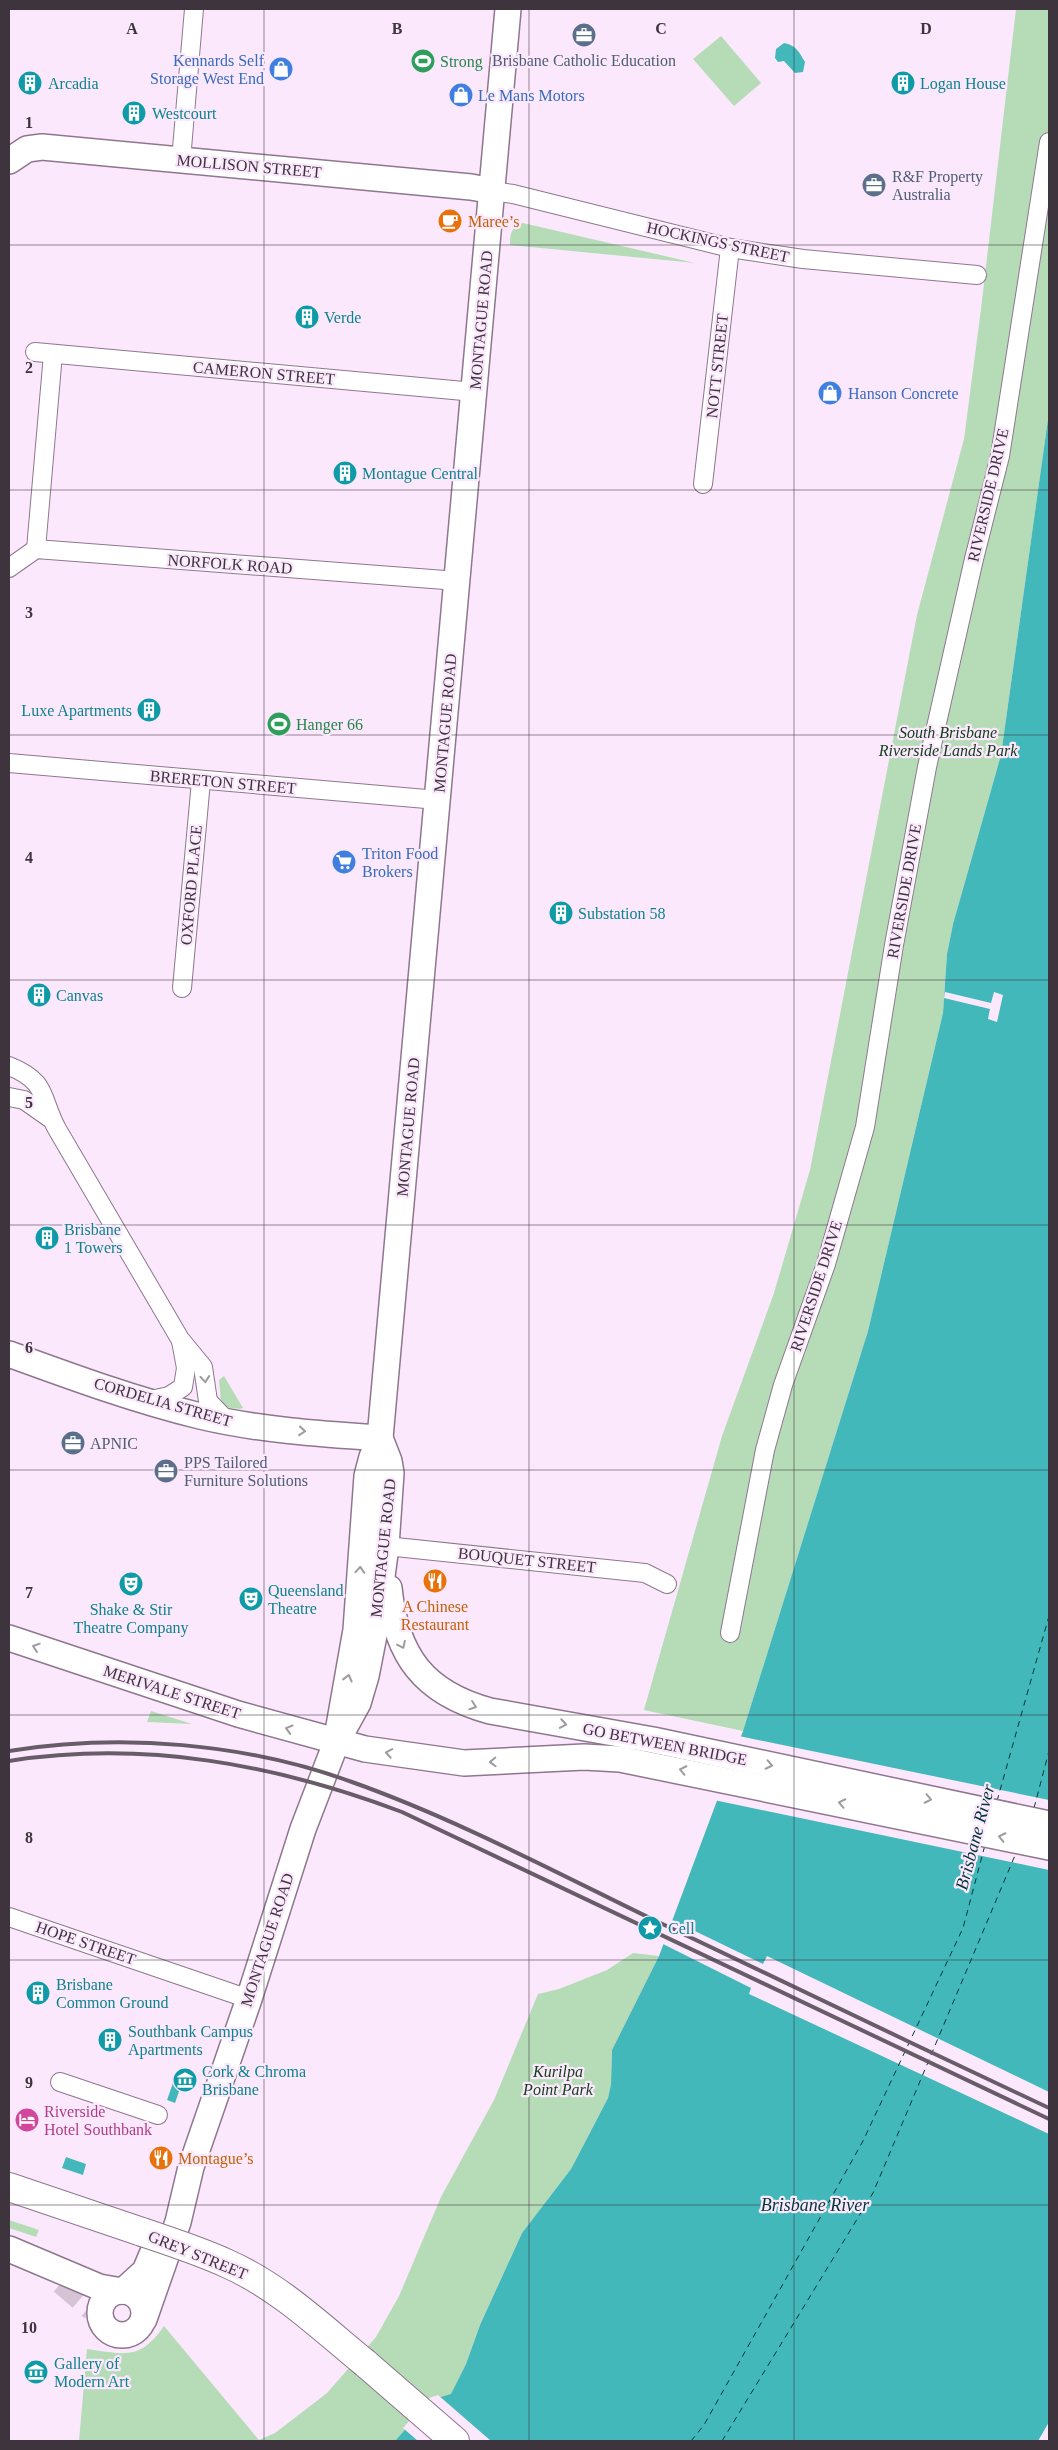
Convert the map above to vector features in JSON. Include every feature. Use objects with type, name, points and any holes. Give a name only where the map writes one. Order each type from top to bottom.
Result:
[{"type":"main road","name":"GREY STREET","points":[[9,2186],[229,2264],[264,2284],[285,2298],[365,2364],[454,2441]]},
{"type":"street","points":[[181,160],[194,9]]},
{"type":"street","name":"MONTAGUE ROAD","points":[[336,1743],[356,1630],[367,1476],[380,1438],[508,9]]},
{"type":"street","name":"RIVERSIDE DRIVE","points":[[730,1633],[766,1450],[783,1385],[826,1264],[865,1127],[897,927],[927,766],[974,559],[1000,456],[1049,142]]},
{"type":"street","name":"MOLLISON STREET","points":[[9,161],[27,149],[42,147],[471,187],[493,191]]},
{"type":"street","name":"HOCKINGS STREET","points":[[493,191],[513,194],[730,248],[803,260],[977,275]]},
{"type":"street","name":"NOTT STREET","points":[[703,484],[730,248]]},
{"type":"street","name":"CAMERON STREET","points":[[35,352],[475,392]]},
{"type":"street","points":[[9,568],[36,550],[54,354]]},
{"type":"street","name":"NORFOLK ROAD","points":[[36,550],[458,581]]},
{"type":"street","name":"BRERETON STREET","points":[[9,763],[438,800]]},
{"type":"street","name":"OXFORD PLACE","points":[[182,988],[201,781]]},
{"type":"street","points":[[9,1066],[24,1073],[44,1093],[51,1119],[180,1338],[203,1367],[208,1401],[228,1422]]},
{"type":"street","points":[[9,1097],[24,1100],[51,1119]]},
{"type":"street","points":[[145,1401],[165,1397],[183,1387],[186,1368],[180,1338]]},
{"type":"street","name":"CORDELIA STREET","points":[[9,1354],[145,1401],[228,1422],[254,1427],[380,1438]]},
{"type":"street","name":"MONTAGUE ROAD","points":[[144,2319],[178,2222],[191,2168],[249,1999],[303,1829],[336,1743],[358,1703],[366,1676],[375,1630],[386,1546],[390,1467],[380,1438]]},
{"type":"street","name":"BOUQUET STREET","points":[[386,1546],[645,1573],[667,1584]]},
{"type":"street","name":"GO BETWEEN BRIDGE","points":[[386,1546],[391,1606],[398,1636],[415,1666],[441,1691],[460,1701],[490,1712],[650,1752],[1049,1847]]},
{"type":"street","name":"MERIVALE STREET","points":[[9,1638],[194,1700],[336,1743]]},
{"type":"street","name":"GO BETWEEN BRIDGE","points":[[336,1743],[417,1758],[464,1763],[650,1752],[1049,1824]]},
{"type":"street","name":"HOPE STREET","points":[[9,1917],[249,1999]]},
{"type":"street","points":[[60,2082],[158,2115]]},
{"type":"street","name":"MONTAGUE ROAD","points":[[122,2291],[138,2278],[147,2267],[175,2194],[191,2168]]},
{"type":"street","points":[[9,2249],[99,2288],[122,2291],[139,2298],[145,2310],[144,2319],[138,2329],[125,2336],[112,2333],[97,2316],[104,2300],[110,2295],[122,2291]]},
{"type":"street","points":[[34,2260],[62,2282]]},
{"type":"green space","name":"South Brisbane Riverside Lands Park","points":[[1016,9],[1049,9],[1049,412],[1001,755],[953,924],[947,954],[943,1013],[868,1331],[743,1731],[644,1710],[722,1436],[774,1293],[810,1170],[917,615],[964,439]]},
{"type":"green space","points":[[721,36],[761,83],[734,106],[693,59]]},
{"type":"green space","points":[[523,223],[695,263],[510,245],[512,231]]},
{"type":"green space","points":[[224,1376],[243,1408],[224,1407],[221,1403],[219,1380]]},
{"type":"green space","points":[[151,1711],[192,1724],[147,1722]]},
{"type":"green space","name":"Kurilpa Point Park","points":[[633,1953],[659,1956],[612,2050],[611,2084],[608,2098],[571,2169],[522,2233],[480,2325],[466,2364],[451,2395],[431,2400],[395,2441],[79,2441],[87,2349],[121,2353],[139,2350],[147,2345],[164,2326],[259,2440],[275,2433],[327,2393],[376,2337],[399,2296],[441,2197],[494,2100],[538,1994],[559,1989],[607,1970]]},
{"type":"green space","points":[[9,2220],[39,2230],[36,2237],[9,2228]]},
{"type":"water","points":[[784,43],[794,47],[801,55],[805,62],[803,72],[795,73],[784,61],[778,62],[775,58],[776,49]]},
{"type":"water","name":"Brisbane River","points":[[1049,412],[1049,2422],[1038,2441],[395,2441],[431,2400],[451,2394],[466,2364],[480,2325],[522,2233],[571,2169],[608,2098],[611,2084],[612,2050],[659,1956],[743,1731],[868,1331],[943,1013],[947,954],[953,924],[1001,755]]},
{"type":"water","points":[[174,2080],[182,2083],[175,2103],[167,2100]]},
{"type":"water","points":[[66,2157],[86,2164],[83,2175],[62,2168]]},
{"type":"pier","points":[[945,992],[991,1003],[994,992],[1003,995],[997,1022],[988,1019],[990,1009],[944,998]]},
{"type":"pier","points":[[739,1736],[1049,1800],[1049,1870],[714,1800]]},
{"type":"pier","points":[[670,1919],[763,1964],[767,1956],[1049,2092],[1049,2134],[749,1994],[751,1988],[661,1943]]},
{"type":"pier","points":[[438,2395],[491,2441],[418,2441],[403,2428],[429,2398]]},
{"type":"ferry route","points":[[997,1801],[1049,1616]]},
{"type":"ferry route","points":[[1034,1808],[1049,1751]]},
{"type":"ferry route","points":[[691,2441],[704,2425],[863,2141],[963,1928],[985,1845]]},
{"type":"ferry route","points":[[722,2441],[873,2193],[1016,1853]]},
{"type":"tunnel","points":[[62,2282],[93,2309]]},
{"type":"railway","points":[[9,1751],[95,1743],[182,1745],[226,1750],[269,1758],[352,1782],[467,1829],[1049,2108]]},
{"type":"railway","points":[[9,1761],[59,1755],[110,1753],[159,1755],[257,1769],[354,1795],[402,1812],[1049,2119]]},
{"type":"place","name":"Brisbane Catholic Education","points":[[584,35]]},
{"type":"place","name":"Strong","points":[[423,61]]},
{"type":"place","name":"Kennards Self Storage West End","points":[[281,69]]},
{"type":"place","name":"Arcadia","points":[[30,83]]},
{"type":"place","name":"Logan House","points":[[903,83]]},
{"type":"place","name":"Le Mans Motors","points":[[461,95]]},
{"type":"place","name":"Westcourt","points":[[134,113]]},
{"type":"place","name":"R&F Property Australia","points":[[874,185]]},
{"type":"place","name":"Maree’s","points":[[450,221]]},
{"type":"place","name":"Verde","points":[[307,317]]},
{"type":"place","name":"Hanson Concrete","points":[[830,393]]},
{"type":"place","name":"Montague Central","points":[[345,473]]},
{"type":"place","name":"Luxe Apartments","points":[[149,710]]},
{"type":"place","name":"Hanger 66","points":[[279,724]]},
{"type":"place","name":"Triton Food Brokers","points":[[344,862]]},
{"type":"place","name":"Substation 58","points":[[561,913]]},
{"type":"place","name":"Canvas","points":[[39,995]]},
{"type":"place","name":"Brisbane 1 Towers","points":[[47,1238]]},
{"type":"place","name":"APNIC","points":[[73,1443]]},
{"type":"place","name":"PPS Tailored Furniture Solutions","points":[[166,1471]]},
{"type":"place","name":"A Chinese Restaurant","points":[[435,1581]]},
{"type":"place","name":"Shake & Stir Theatre Company","points":[[131,1584]]},
{"type":"place","name":"Queensland Theatre","points":[[251,1599]]},
{"type":"place","name":"Cell","points":[[650,1928]]},
{"type":"place","name":"Brisbane Common Ground","points":[[38,1993]]},
{"type":"place","name":"Southbank Campus Apartments","points":[[110,2040]]},
{"type":"place","name":"Cork & Chroma Brisbane","points":[[185,2080]]},
{"type":"place","name":"Riverside Hotel Southbank","points":[[27,2120]]},
{"type":"place","name":"Montague’s","points":[[161,2158]]},
{"type":"place","name":"Gallery of Modern Art","points":[[36,2372]]}]
